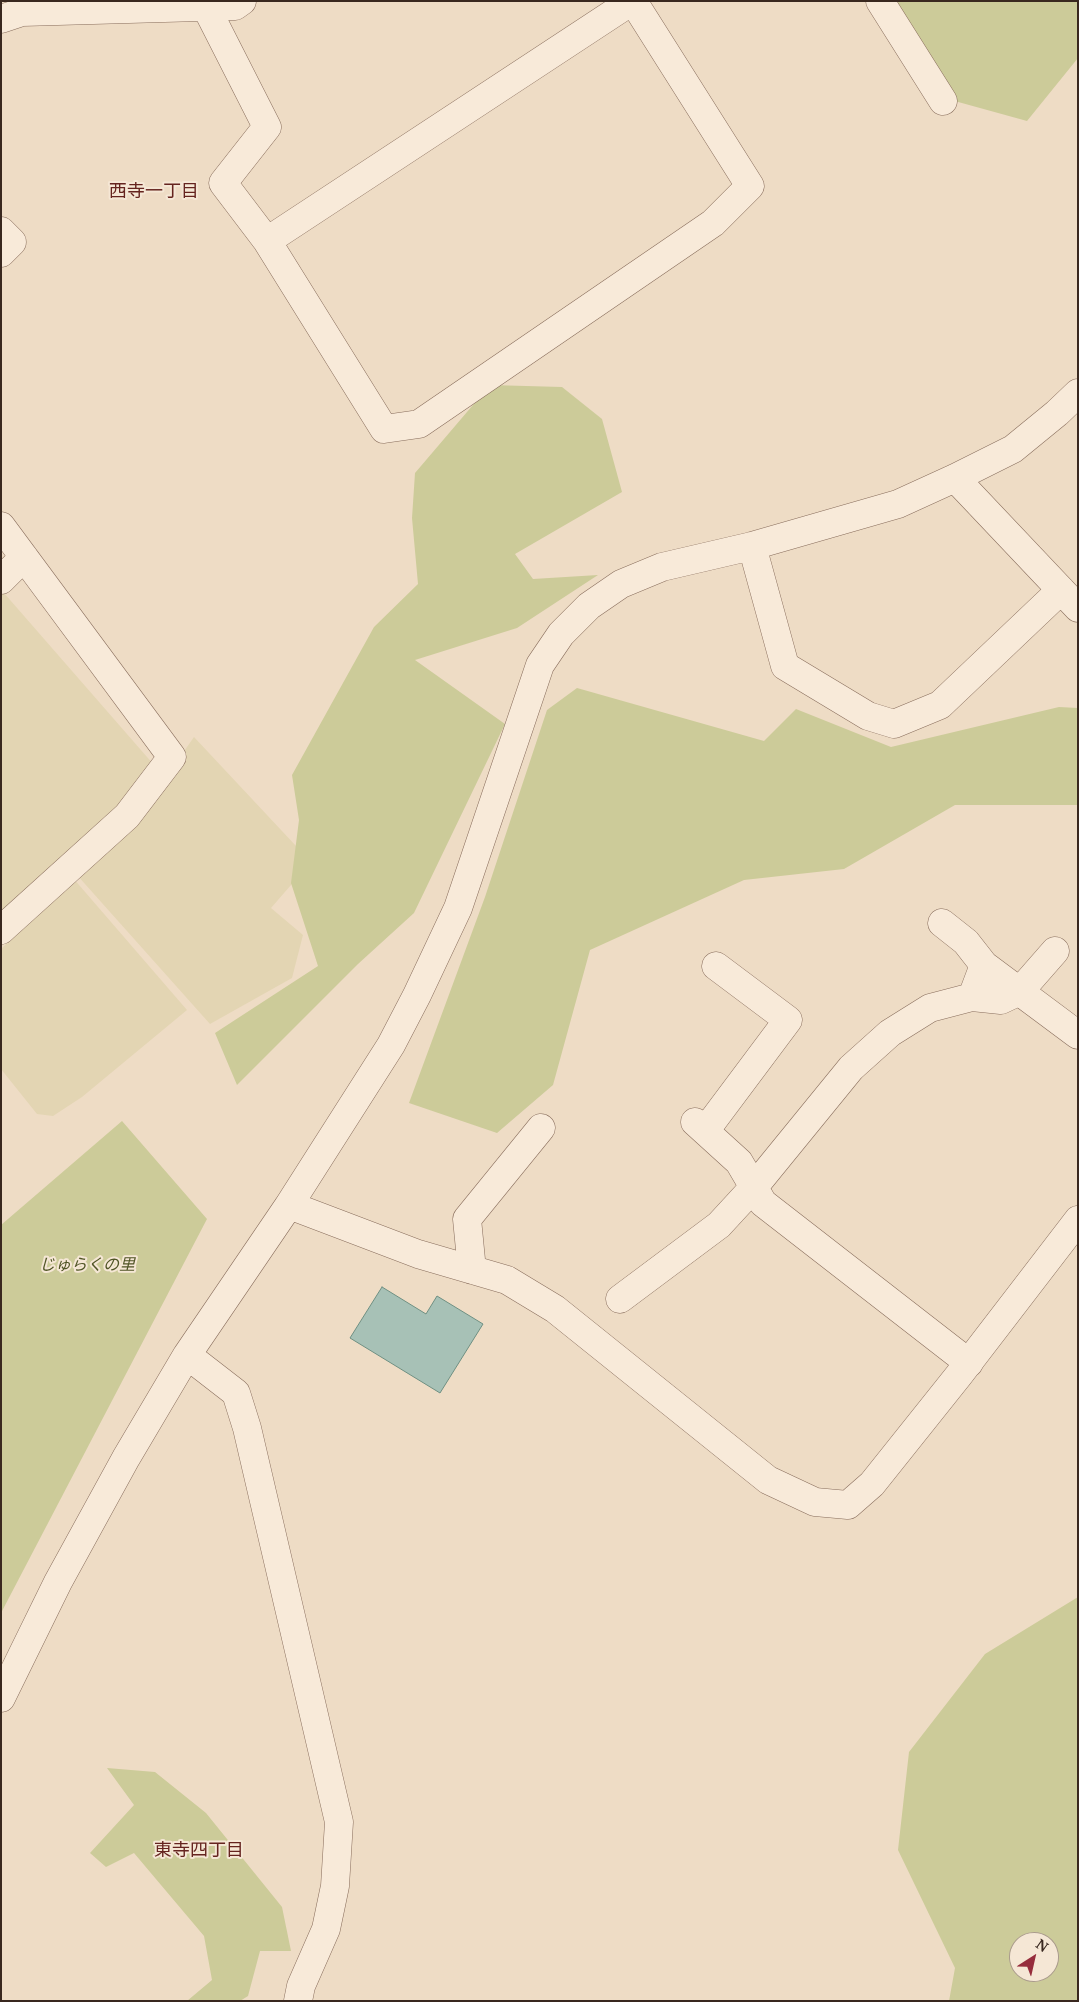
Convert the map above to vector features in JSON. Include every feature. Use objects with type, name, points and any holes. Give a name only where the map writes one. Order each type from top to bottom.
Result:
[{"type":"street","points":[[1,19],[22,12],[235,6],[242,1]]},
{"type":"street","points":[[206,7],[266,127],[223,183],[267,241],[384,430],[419,424],[713,223],[750,186],[633,1],[267,241]]},
{"type":"street","points":[[880,1],[943,101]]},
{"type":"street","points":[[1,231],[12,242],[1,253]]},
{"type":"street","points":[[1,1698],[58,1582],[126,1458],[187,1355],[289,1205],[391,1045],[458,908],[540,665],[561,634],[589,606],[621,584],[662,567],[752,546],[898,504],[955,478],[1013,449],[1078,393]]},
{"type":"street","points":[[752,546],[785,666],[868,716],[894,724],[940,705],[1069,599],[955,478]]},
{"type":"street","points":[[1,526],[172,757],[127,816],[1,930]]},
{"type":"street","points":[[1,580],[24,557]]},
{"type":"street","points":[[942,923],[966,942],[984,965],[1078,1035]]},
{"type":"street","points":[[620,1299],[719,1225],[754,1187],[851,1068],[890,1033],[930,1008],[972,997],[1001,1000],[1020,991],[1055,951]]},
{"type":"street","points":[[972,997],[984,965]]},
{"type":"street","points":[[716,966],[788,1020],[700,1127],[739,1162],[763,1203],[969,1363]]},
{"type":"street","points":[[472,1270],[467,1219],[541,1128]]},
{"type":"street","points":[[289,1205],[418,1254],[507,1280],[555,1309],[768,1480],[815,1502],[848,1505],[872,1484],[969,1363],[1078,1220]]},
{"type":"street","points":[[187,1355],[236,1393],[247,1428],[339,1822],[335,1886],[326,1928],[301,1986],[298,2001]]},
{"type":"shaded area","points":[[4,593],[154,765],[86,840],[1,919],[1,596]]},
{"type":"shaded area","points":[[194,737],[311,862],[271,908],[303,935],[292,978],[210,1024],[77,875],[142,811]]},
{"type":"shaded area","points":[[73,878],[187,1010],[82,1097],[53,1116],[37,1114],[1,1069],[1,949]]},
{"type":"shaded area","points":[[382,1287],[426,1314],[437,1296],[483,1324],[440,1393],[350,1338]]},
{"type":"green space","points":[[890,1],[1078,1],[1078,58],[1027,121],[951,100]]},
{"type":"green space","points":[[490,385],[562,387],[602,419],[622,492],[515,554],[533,579],[598,575],[517,628],[415,660],[505,724],[414,913],[358,964],[237,1085],[215,1033],[318,966],[291,883],[299,820],[292,775],[374,627],[418,584],[412,518],[415,473]]},
{"type":"green space","points":[[577,688],[764,741],[796,709],[891,747],[1059,707],[1078,708],[1078,805],[955,805],[844,869],[744,880],[590,950],[553,1085],[497,1133],[409,1103],[485,897],[547,710]]},
{"type":"green space","name":"じゅらくの里","points":[[122,1121],[207,1219],[1,1613],[1,1225]]},
{"type":"green space","points":[[1078,1597],[1078,2001],[949,2001],[955,1968],[898,1850],[909,1752],[985,1654]]},
{"type":"green space","points":[[107,1768],[155,1772],[206,1813],[282,1907],[291,1951],[260,1951],[248,1996],[240,2001],[187,2001],[212,1980],[204,1936],[134,1853],[106,1867],[90,1853],[134,1805]]},
{"type":"district","name":"西寺一丁目","points":[[154,192]]},
{"type":"district","name":"東寺四丁目","points":[[199,1851]]}]
